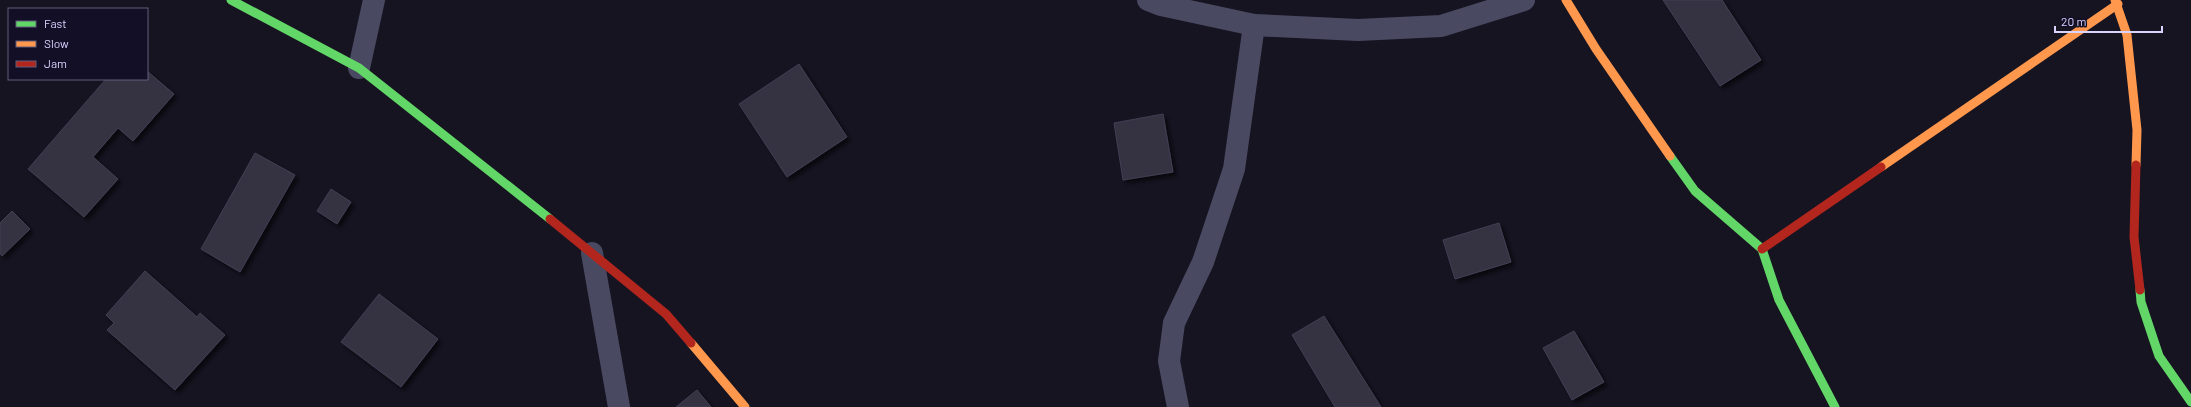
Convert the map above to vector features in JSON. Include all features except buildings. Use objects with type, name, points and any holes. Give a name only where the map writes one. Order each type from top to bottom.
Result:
[{"type":"street","points":[[231,0],[359,68],[592,253],[666,314],[745,407]]},
{"type":"street","points":[[359,68],[374,0]]},
{"type":"street","points":[[1148,0],[1161,5],[1254,25],[1358,30],[1441,26],[1524,0]]},
{"type":"street","points":[[1566,0],[1596,49],[1695,191],[1762,249],[1779,300],[1835,407]]},
{"type":"street","points":[[1762,249],[2116,2],[2127,35],[2137,130],[2134,237],[2141,302],[2159,356],[2191,402]]},
{"type":"street","points":[[1178,407],[1169,361],[1174,323],[1204,262],[1234,169],[1254,25]]},
{"type":"street","points":[[592,253],[619,407]]},
{"type":"traffic: fast","points":[[231,0],[359,68],[550,219]]},
{"type":"traffic: fast","points":[[1670,156],[1695,191],[1762,249],[1779,300],[1835,407]]},
{"type":"traffic: fast","points":[[2140,290],[2141,302],[2159,356],[2191,402]]},
{"type":"traffic: slow","points":[[1566,0],[1596,49],[1670,156]]},
{"type":"traffic: slow","points":[[2115,0],[2127,35],[2137,130],[2136,165]]},
{"type":"traffic: slow","points":[[1881,167],[2118,4]]},
{"type":"traffic: slow","points":[[691,343],[745,407]]},
{"type":"traffic: jam","points":[[2136,165],[2134,237],[2140,290]]},
{"type":"traffic: jam","points":[[1762,249],[1881,167]]},
{"type":"traffic: jam","points":[[550,219],[666,314],[691,343]]}]
